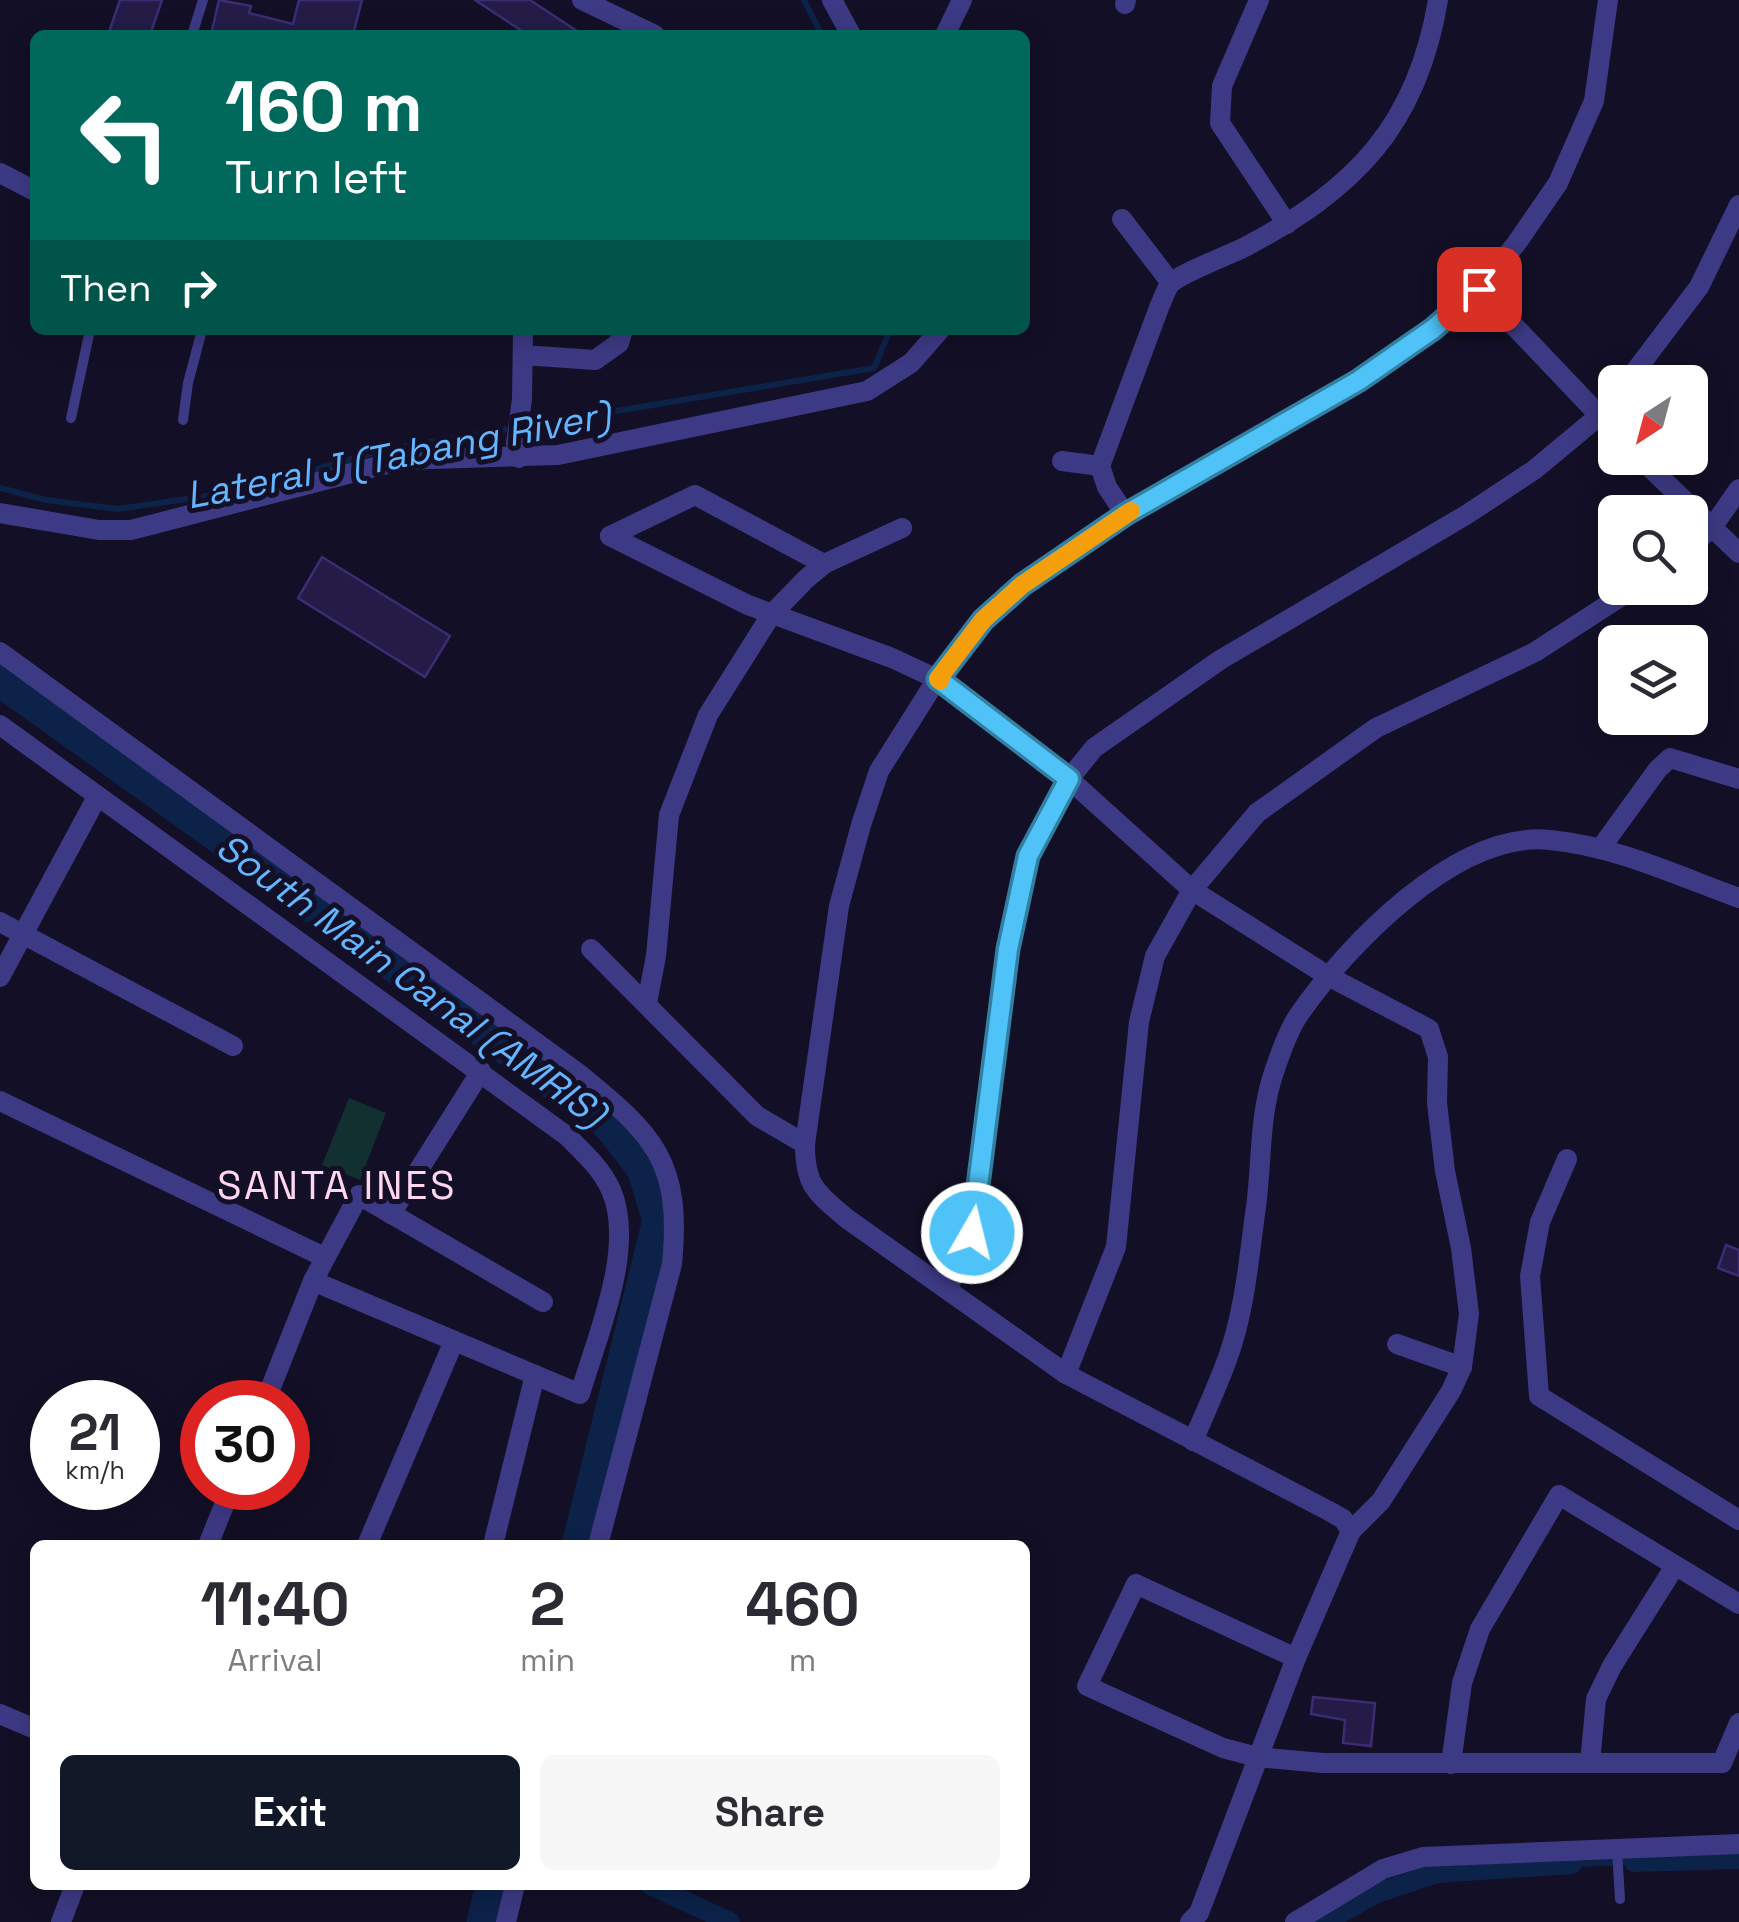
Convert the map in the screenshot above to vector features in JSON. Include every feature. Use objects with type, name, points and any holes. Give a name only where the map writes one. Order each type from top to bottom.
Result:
[{"type":"street","points":[[582,0],[645,30]]},
{"type":"street","points":[[832,0],[848,30]]},
{"type":"street","points":[[947,30],[962,0]]},
{"type":"street","points":[[1260,0],[1222,86],[1220,122],[1287,224]]},
{"type":"street","points":[[1126,514],[1107,487],[1100,466],[1171,283],[1287,224],[1324,200],[1389,133],[1416,80],[1432,34],[1438,0]]},
{"type":"street","points":[[1350,1531],[1343,1520],[1329,1511],[1066,1374],[846,1218],[814,1190],[805,1173],[806,1144],[840,906],[880,770],[938,679],[983,620],[1022,585],[1126,514],[1358,381],[1433,329],[1479,289],[1558,183],[1594,101],[1608,0]]},
{"type":"street","points":[[0,173],[30,188]]},
{"type":"street","points":[[1640,365],[1699,287],[1739,205]]},
{"type":"street","points":[[1122,219],[1171,283]]},
{"type":"street","points":[[1479,289],[1598,415]]},
{"type":"street","points":[[518,451],[524,335]]},
{"type":"street","points":[[523,355],[595,360],[619,343],[621,335]]},
{"type":"street","points":[[0,513],[99,530],[132,530],[402,460],[630,442],[867,390],[911,364],[936,335]]},
{"type":"street","points":[[946,1289],[972,1233],[1008,949],[1028,856],[1069,779],[1094,748],[1158,702],[1220,660],[1466,515],[1534,470],[1598,417]]},
{"type":"street","points":[[1062,461],[1100,466]]},
{"type":"street","points":[[1657,475],[1739,553]]},
{"type":"street","points":[[824,564],[697,487],[610,536],[771,616],[892,658],[938,679],[1069,779],[1192,890],[1328,976],[1429,1029],[1438,1057],[1437,1103],[1445,1172],[1461,1248],[1469,1314],[1462,1367],[1381,1502],[1350,1531],[1296,1658],[1197,1919]]},
{"type":"street","points":[[1708,531],[1739,489]]},
{"type":"street","points":[[647,1003],[656,956],[670,815],[708,715],[771,616],[824,564],[902,528]]},
{"type":"street","points":[[1066,1374],[1116,1247],[1139,1022],[1155,956],[1192,890],[1257,813],[1376,728],[1535,652],[1608,605]]},
{"type":"street","points":[[0,652],[578,1074],[624,1112],[652,1142],[672,1185],[676,1224],[672,1264],[599,1540]]},
{"type":"street","points":[[0,726],[567,1136],[596,1165],[612,1192],[621,1231],[614,1278],[580,1394],[313,1281]]},
{"type":"street","points":[[1600,849],[1658,768],[1670,758],[1739,779]]},
{"type":"street","points":[[0,977],[97,797]]},
{"type":"street","points":[[1193,1441],[1229,1354],[1245,1287],[1262,1134],[1273,1074],[1296,1020],[1328,976],[1381,918],[1444,873],[1505,842],[1548,839],[1600,849],[1739,898]]},
{"type":"street","points":[[0,922],[233,1046]]},
{"type":"street","points":[[591,949],[757,1116],[806,1144]]},
{"type":"street","points":[[392,1214],[481,1071]]},
{"type":"street","points":[[0,1101],[324,1257]]},
{"type":"street","points":[[1567,1160],[1540,1222],[1530,1276],[1539,1396],[1739,1520]]},
{"type":"street","points":[[274,1380],[324,1257],[359,1195],[543,1302]]},
{"type":"street","points":[[369,1540],[454,1341]]},
{"type":"street","points":[[1397,1344],[1462,1367]]},
{"type":"street","points":[[495,1540],[536,1375]]},
{"type":"street","points":[[1451,1764],[1462,1683],[1480,1629],[1559,1495],[1739,1604]]},
{"type":"street","points":[[210,1540],[222,1510]]},
{"type":"street","points":[[1590,1763],[1596,1700],[1612,1666],[1675,1566]]},
{"type":"street","points":[[1296,1658],[1136,1584],[1087,1686],[1223,1748],[1258,1757],[1323,1762],[1722,1763],[1739,1723]]},
{"type":"street","points":[[0,1714],[30,1727]]},
{"type":"street","points":[[1296,1922],[1383,1869],[1423,1857],[1739,1844]]},
{"type":"street","points":[[61,1922],[73,1890]]},
{"type":"street","points":[[506,1922],[514,1890]]},
{"type":"lane","points":[[194,30],[203,0]]},
{"type":"lane","points":[[71,418],[89,335]]},
{"type":"lane","points":[[183,420],[201,335]]},
{"type":"lane","points":[[1618,1851],[1620,1899]]},
{"type":"green space","points":[[349,1098],[386,1113],[360,1180],[322,1165]]},
{"type":"building","points":[[120,0],[162,0],[152,30],[110,30]]},
{"type":"building","points":[[219,0],[251,6],[249,13],[293,24],[299,0],[362,0],[354,30],[212,30]]},
{"type":"building","points":[[475,0],[530,0],[575,30],[520,30]]},
{"type":"building","points":[[322,557],[450,636],[425,677],[298,598]]},
{"type":"building","points":[[1726,1245],[1739,1250],[1739,1276],[1718,1268]]},
{"type":"building","points":[[1313,1697],[1375,1703],[1371,1746],[1343,1743],[1345,1720],[1311,1714]]},
{"type":"waterway","name":"Lateral J (Tabang River)","points":[[804,0],[819,30]]},
{"type":"waterway","name":"Lateral J (Tabang River)","points":[[0,488],[46,500],[118,509],[241,491],[383,450],[874,368],[888,335]]},
{"type":"waterway","name":"South Main Canal (AMRIS)","points":[[0,679],[609,1123],[644,1168],[660,1220],[580,1540]]},
{"type":"waterway","points":[[1634,1862],[1739,1859]]},
{"type":"waterway","points":[[1572,1864],[1634,1862]]},
{"type":"waterway","points":[[1325,1922],[1377,1893],[1437,1873],[1572,1864]]},
{"type":"waterway","name":"South Main Canal (AMRIS)","points":[[484,1922],[492,1890]]},
{"type":"waterway","points":[[661,1890],[730,1922]]},
{"type":"slow traffic","points":[[940,681],[983,620],[1022,585],[1131,511]]},
{"type":"district","name":"SANTA INES","points":[[337,1185]]},
{"type":"route","points":[[972,1233],[1008,949],[1028,856],[1069,779],[938,679],[983,620],[1022,585],[1126,514],[1358,381],[1433,329],[1479,289]]}]
